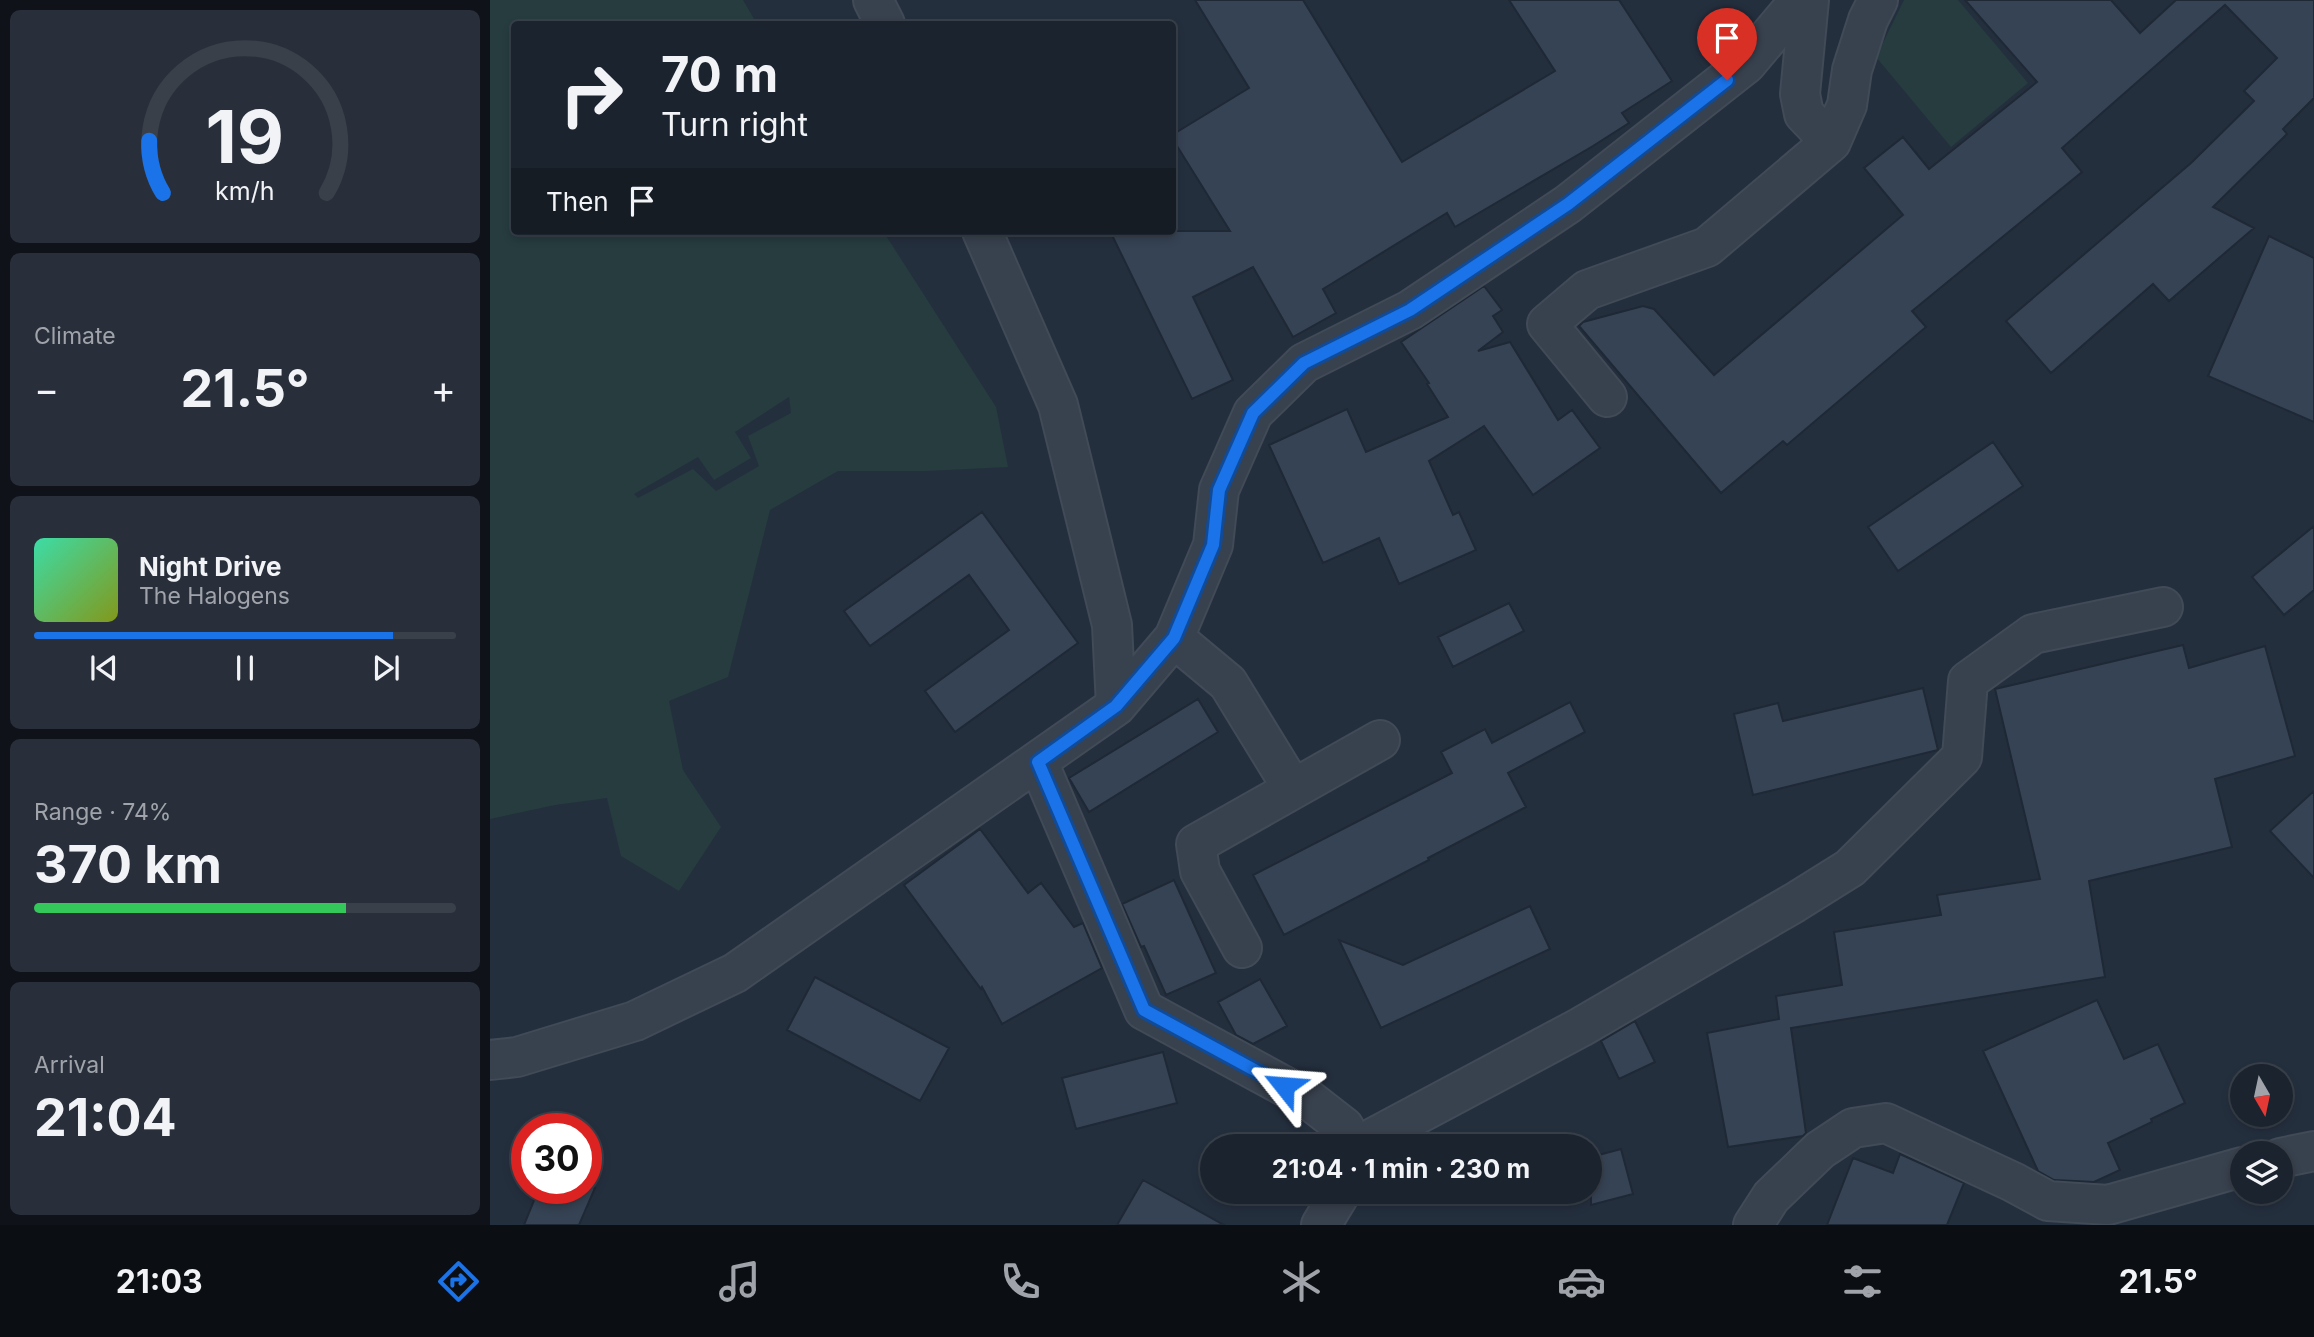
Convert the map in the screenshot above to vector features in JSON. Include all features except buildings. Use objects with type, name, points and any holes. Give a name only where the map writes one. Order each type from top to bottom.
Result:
[{"type":"street","points":[[873,0],[884,21]]},
{"type":"street","points":[[490,1060],[517,1058],[635,1021],[735,973],[1116,706],[1174,638],[1213,545],[1219,490],[1253,413],[1304,363],[1410,310],[1568,204],[1746,64],[1800,0]]},
{"type":"street","points":[[1809,0],[1800,94],[1804,114],[1831,142]]},
{"type":"street","points":[[1607,397],[1547,324],[1587,290],[1707,247],[1831,142],[1847,106],[1852,70],[1868,20],[1878,0]]},
{"type":"street","points":[[984,235],[1058,405],[1112,625],[1116,706]]},
{"type":"street","points":[[1380,1134],[1581,1027],[1850,868],[1962,757],[1968,681],[2033,634],[2163,607]]},
{"type":"street","points":[[1174,638],[1228,683],[1293,789]]},
{"type":"street","points":[[1242,948],[1200,871],[1196,844],[1380,740]]},
{"type":"street","points":[[1038,762],[1144,1010],[1308,1099],[1344,1127],[1347,1134]]},
{"type":"street","points":[[1752,1225],[1771,1197],[1820,1150],[1853,1128],[1886,1123],[2048,1201],[2108,1205],[2230,1170]]},
{"type":"street","points":[[2293,1155],[2314,1151]]},
{"type":"street","points":[[1321,1225],[1334,1204]]},
{"type":"green space","points":[[490,0],[743,0],[755,21],[511,21],[511,235],[886,235],[996,407],[1008,467],[838,471],[770,510],[728,677],[669,701],[683,770],[721,827],[679,891],[621,856],[607,798],[555,805],[490,819]],"holes":[[[789,397],[791,413],[748,436],[759,466],[716,491],[693,469],[638,498],[634,494],[698,457],[714,480],[751,458],[735,432]]]},
{"type":"green space","points":[[1904,0],[1958,0],[2028,83],[1951,147],[1876,57]]},
{"type":"route","points":[[1284,1086],[1144,1010],[1038,762],[1116,706],[1174,638],[1213,545],[1219,490],[1253,413],[1304,363],[1410,310],[1568,204],[1727,80]]}]
